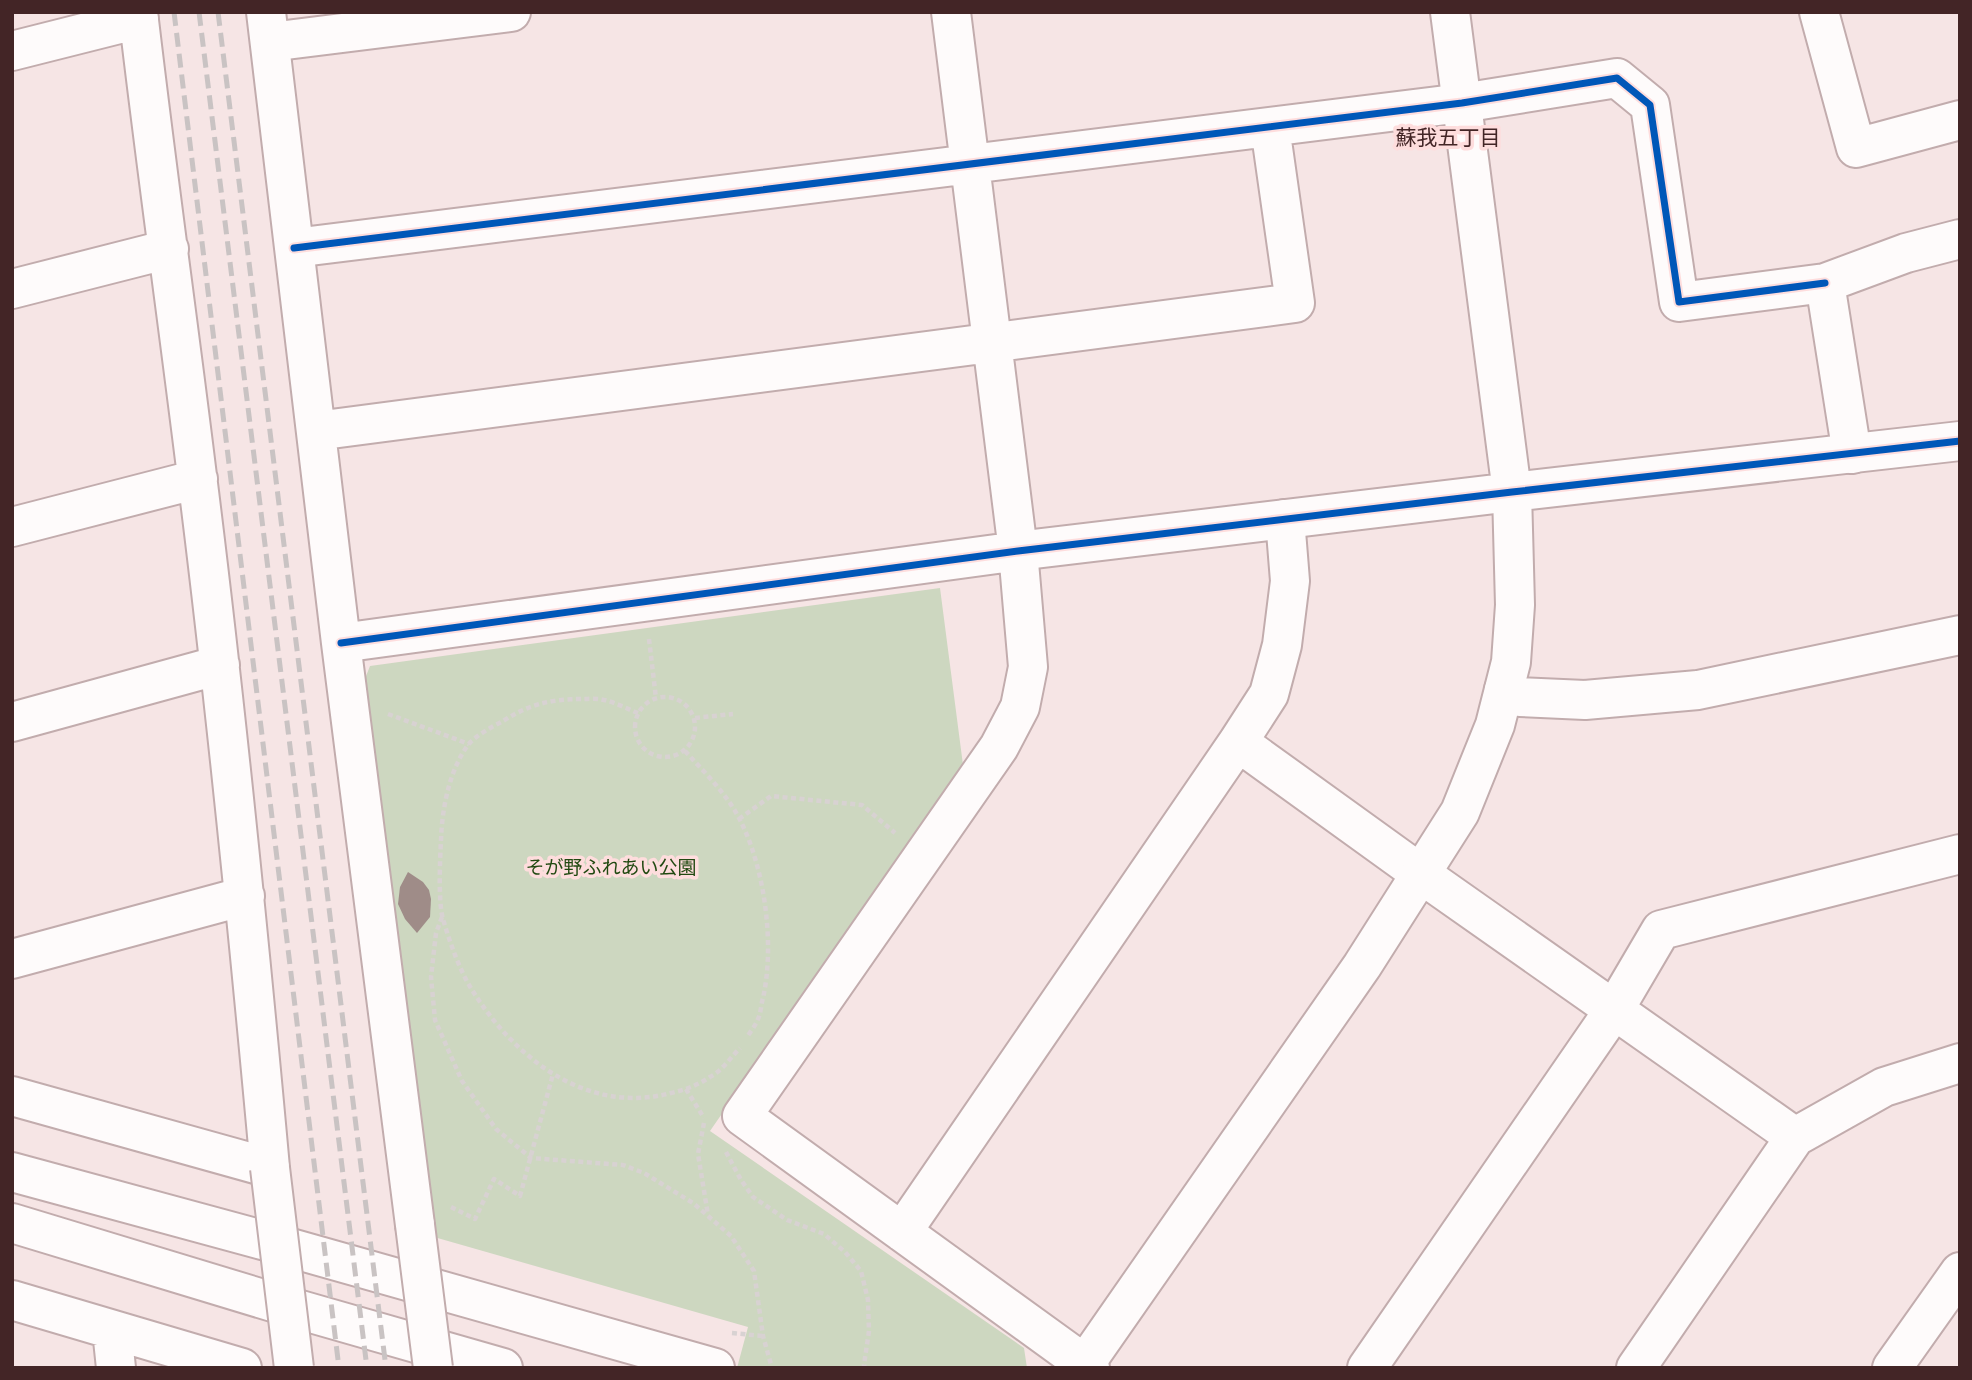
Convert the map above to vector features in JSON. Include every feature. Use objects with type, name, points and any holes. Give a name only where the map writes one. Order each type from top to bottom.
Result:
[{"type":"street","points":[[433,1368],[341,643],[268,27],[511,12]]},
{"type":"street","points":[[951,12],[1018,551],[1028,667],[1020,707],[999,747],[923,856],[724,1129],[902,1232],[1085,1366],[1362,966],[1421,874],[1460,812],[1495,725],[1511,662],[1515,605],[1512,492],[1450,12]]},
{"type":"street","points":[[1819,12],[1856,148],[1960,120]]},
{"type":"street","points":[[12,51],[138,15],[220,665],[270,1168],[294,1368]]},
{"type":"street","points":[[294,248],[1462,103],[1617,78],[1650,105],[1679,302],[1825,283],[1906,253],[1960,239]]},
{"type":"street","points":[[316,432],[1295,303],[1270,127]]},
{"type":"street","points":[[12,289],[169,249]]},
{"type":"street","points":[[1825,283],[1852,454]]},
{"type":"street","points":[[341,643],[1018,551],[1960,441]]},
{"type":"street","points":[[12,527],[198,479]]},
{"type":"street","points":[[902,1232],[1269,694],[1282,645],[1290,581],[1285,519]]},
{"type":"street","points":[[1504,690],[1520,697],[1585,700],[1698,690],[1960,635]]},
{"type":"street","points":[[12,722],[220,665]]},
{"type":"street","points":[[1238,742],[1795,1137]]},
{"type":"street","points":[[1367,1368],[1614,1010],[1661,930],[1960,854]]},
{"type":"street","points":[[12,959],[245,896]]},
{"type":"street","points":[[1636,1368],[1795,1137],[1884,1087],[1960,1063]]},
{"type":"street","points":[[12,1096],[270,1168]]},
{"type":"street","points":[[12,1172],[267,1241],[671,1362],[715,1368]]},
{"type":"street","points":[[12,1223],[503,1368]]},
{"type":"street","points":[[1892,1368],[1960,1272]]},
{"type":"street","points":[[12,1300],[242,1368]]},
{"type":"street","points":[[112,1331],[116,1368]]},
{"type":"path","points":[[645,602],[656,698]]},
{"type":"path","points":[[668,696],[680,700],[689,707],[695,718],[693,741],[685,751],[675,756],[663,758],[651,754],[642,747],[636,736],[638,713],[646,703],[656,698],[668,696]]},
{"type":"path","points":[[638,713],[603,699],[550,700],[524,708],[469,744],[447,794],[442,827],[442,917],[473,991],[500,1027],[526,1053],[553,1074],[600,1095],[620,1098],[657,1097],[687,1089],[712,1076],[741,1047],[758,1019],[767,979],[767,948],[762,887],[755,860],[739,819],[725,797],[685,751]]},
{"type":"path","points":[[351,719],[385,713],[469,744]]},
{"type":"path","points":[[695,718],[733,714]]},
{"type":"path","points":[[739,819],[771,796],[862,805],[923,856]]},
{"type":"path","points":[[442,917],[436,933],[431,977],[435,1020],[462,1081],[496,1129],[530,1158],[623,1165],[644,1173],[693,1203],[731,1236],[754,1271],[763,1335],[772,1368]]},
{"type":"path","points":[[414,1214],[440,1202],[474,1219],[494,1180],[520,1196],[553,1074]]},
{"type":"path","points":[[687,1089],[704,1118],[724,1129],[741,1181],[753,1197],[787,1220],[824,1234],[845,1252],[861,1271],[868,1300],[869,1331],[865,1368]]},
{"type":"path","points":[[704,1118],[724,1129]]},
{"type":"path","points":[[704,1118],[698,1154],[708,1216]]},
{"type":"path","points":[[731,1333],[763,1335]]},
{"type":"green space","name":"そが野ふれあい公園","points":[[940,588],[963,765],[710,1131],[1024,1348],[1027,1368],[737,1368],[748,1327],[427,1235],[355,704],[370,666]]},
{"type":"building","points":[[408,872],[423,882],[431,899],[430,917],[417,933],[405,919],[398,904],[400,887]]},
{"type":"railway","points":[[174,12],[339,1368]]},
{"type":"railway","points":[[199,12],[367,1368]]},
{"type":"railway","points":[[218,12],[386,1368]]},
{"type":"cycle path","points":[[294,248],[1462,103],[1617,78],[1650,105],[1679,302],[1825,283]]},
{"type":"cycle path","points":[[341,643],[1018,551],[1960,441]]},
{"type":"district","name":"蘇我五丁目","points":[[1448,138]]}]
